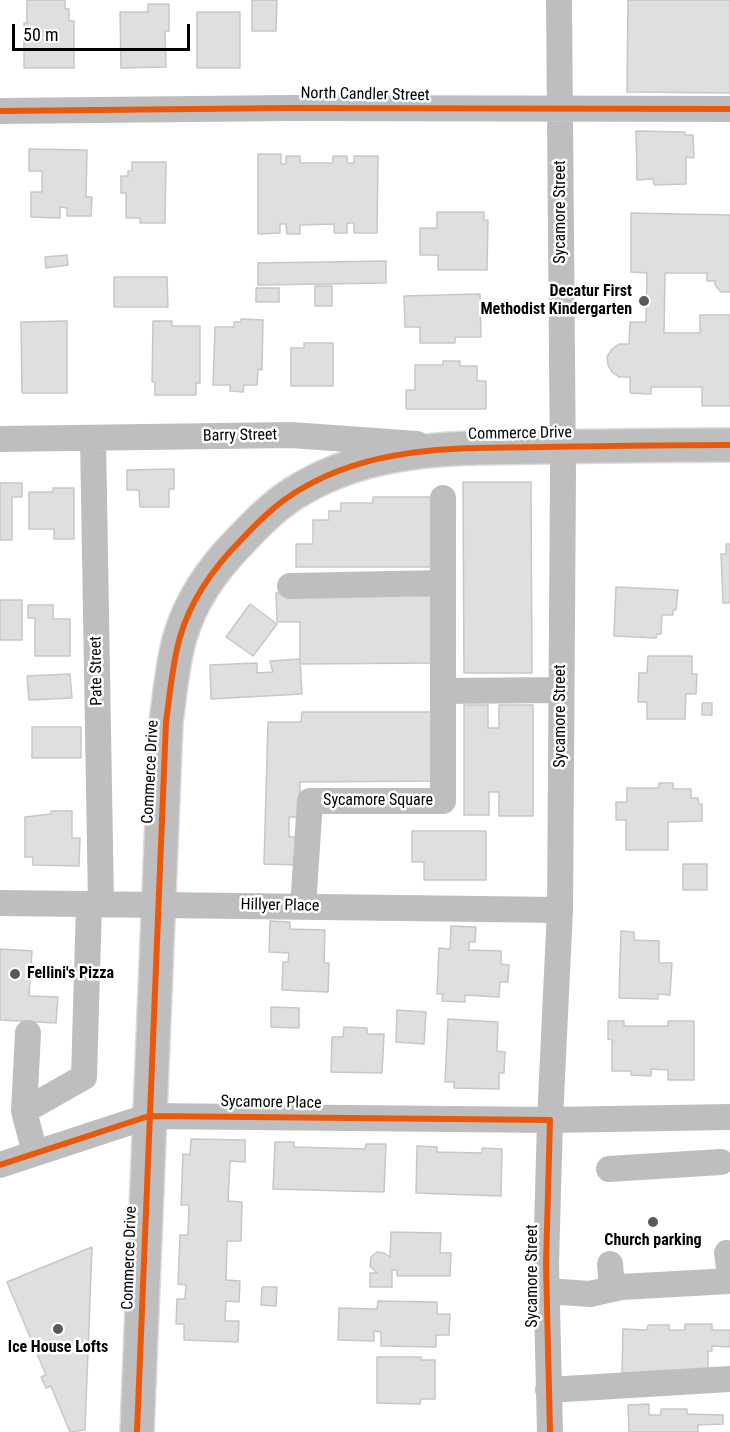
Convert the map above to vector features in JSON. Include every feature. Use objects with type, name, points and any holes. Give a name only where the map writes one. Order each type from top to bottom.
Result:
[{"type":"main road","name":"Commerce Drive","points":[[137,1432],[166,722],[180,636],[198,594],[223,557],[272,509],[300,489],[332,473],[385,456],[425,450],[480,448],[730,445]]},
{"type":"street","name":"Sycamore Street","points":[[550,1432],[546,1291],[550,1120],[560,910],[563,447],[559,0]]},
{"type":"street","name":"North Candler Street","points":[[0,111],[730,109]]},
{"type":"street","name":"Barry Street","points":[[0,439],[291,435],[480,448]]},
{"type":"street","name":"Pate Street","points":[[24,1111],[84,1077],[95,904],[93,438]]},
{"type":"street","name":"Sycamore Square","points":[[303,907],[310,801],[442,801],[442,498]]},
{"type":"street","points":[[290,586],[442,583]]},
{"type":"street","points":[[442,691],[561,690]]},
{"type":"street","name":"Hillyer Place","points":[[0,903],[560,910]]},
{"type":"street","points":[[28,1033],[24,1111],[35,1154]]},
{"type":"street","name":"Sycamore Place","points":[[0,1165],[149,1116],[550,1120],[730,1117]]},
{"type":"street","points":[[609,1169],[721,1162]]},
{"type":"street","points":[[546,1291],[590,1294],[611,1277],[674,1274],[730,1281]]},
{"type":"street","points":[[548,1390],[730,1380]]},
{"type":"building","points":[[27,0],[65,0],[65,9],[69,9],[69,21],[74,21],[74,68],[24,68],[24,23],[27,23]]},
{"type":"building","points":[[252,0],[277,0],[276,31],[252,31]]},
{"type":"building","points":[[628,0],[730,0],[730,93],[627,92]]},
{"type":"building","points":[[148,4],[169,4],[169,31],[165,31],[166,67],[121,68],[120,12],[148,12]]},
{"type":"building","points":[[197,12],[240,12],[240,68],[197,68]]},
{"type":"building","points":[[636,131],[685,132],[685,135],[693,135],[694,158],[686,157],[686,184],[654,185],[653,179],[637,180]]},
{"type":"building","points":[[29,149],[87,150],[86,197],[92,197],[91,216],[67,216],[67,208],[60,207],[60,218],[31,217],[31,192],[42,192],[42,171],[29,171]]},
{"type":"building","points":[[258,154],[281,154],[281,164],[286,164],[286,156],[300,156],[300,163],[333,163],[333,156],[347,156],[347,163],[354,163],[354,156],[378,156],[377,233],[354,233],[354,223],[347,223],[347,233],[334,233],[334,224],[300,225],[300,234],[287,234],[286,224],[280,224],[280,233],[258,234]]},
{"type":"building","points":[[132,162],[166,162],[165,223],[140,223],[140,218],[126,218],[126,193],[121,193],[121,176],[128,176],[128,171],[132,171]]},
{"type":"building","points":[[437,212],[484,212],[484,220],[488,220],[487,270],[438,270],[438,255],[420,255],[420,228],[437,228]]},
{"type":"building","points":[[631,213],[730,215],[730,292],[721,292],[715,285],[715,281],[707,281],[707,273],[665,273],[664,333],[700,333],[700,315],[730,315],[730,406],[702,406],[702,387],[651,387],[651,394],[630,393],[630,377],[619,377],[608,365],[607,357],[612,349],[619,344],[629,344],[630,322],[646,322],[647,273],[631,272]]},
{"type":"building","points":[[67,255],[68,265],[46,268],[45,257]]},
{"type":"building","points":[[386,261],[386,283],[258,285],[258,263]]},
{"type":"building","points":[[114,277],[167,277],[168,307],[114,307]]},
{"type":"building","points":[[315,286],[332,286],[332,306],[315,306]]},
{"type":"building","points":[[256,288],[279,288],[279,302],[256,302]]},
{"type":"building","points":[[480,294],[481,337],[455,337],[455,343],[420,343],[420,327],[405,327],[404,296]]},
{"type":"building","points":[[241,319],[263,320],[262,370],[258,369],[257,385],[244,385],[243,392],[230,391],[230,385],[213,385],[215,327],[234,327],[234,322],[241,322]]},
{"type":"building","points":[[67,321],[67,393],[22,393],[21,322]]},
{"type":"building","points":[[153,321],[172,321],[172,326],[200,326],[200,383],[196,383],[196,395],[155,395],[155,382],[152,382]]},
{"type":"building","points":[[304,343],[333,343],[333,386],[291,386],[291,348],[304,348]]},
{"type":"building","points":[[443,361],[460,361],[460,366],[477,366],[477,381],[486,381],[486,409],[406,409],[406,390],[415,390],[415,365],[443,365]]},
{"type":"building","points":[[174,469],[174,489],[169,489],[169,507],[140,507],[139,490],[127,490],[127,470]]},
{"type":"building","points":[[463,482],[531,482],[532,673],[464,673]]},
{"type":"building","points":[[0,483],[22,483],[22,497],[12,497],[12,540],[0,540]]},
{"type":"building","points":[[53,488],[74,488],[74,539],[54,539],[54,529],[29,529],[29,492],[53,492]]},
{"type":"building","points":[[373,497],[431,497],[431,567],[296,567],[296,544],[313,544],[313,520],[329,520],[329,511],[341,511],[341,503],[373,503]]},
{"type":"building","points":[[726,544],[730,544],[730,603],[723,603],[721,554],[726,554]]},
{"type":"building","points":[[616,587],[678,590],[676,610],[673,610],[673,615],[662,615],[661,634],[657,634],[656,638],[614,636]]},
{"type":"building","points":[[276,593],[435,593],[435,663],[300,664],[300,622],[277,622]]},
{"type":"building","points":[[0,600],[22,600],[22,640],[0,640]]},
{"type":"building","points":[[250,604],[277,624],[253,656],[226,637]]},
{"type":"building","points":[[28,605],[53,605],[53,619],[70,619],[70,656],[35,656],[35,618],[28,618]]},
{"type":"building","points":[[648,656],[692,656],[692,674],[697,674],[696,694],[686,694],[685,719],[647,719],[647,702],[638,702],[639,673],[647,673]]},
{"type":"building","points":[[300,659],[302,694],[211,699],[210,665],[257,663],[257,673],[273,672],[270,661]]},
{"type":"building","points":[[70,674],[72,698],[29,700],[27,676]]},
{"type":"building","points":[[702,703],[712,703],[712,715],[702,715]]},
{"type":"building","points":[[464,705],[488,705],[488,728],[499,728],[499,705],[533,705],[533,816],[499,816],[499,792],[489,792],[489,815],[464,815]]},
{"type":"building","points":[[302,712],[439,712],[439,781],[300,782],[300,817],[289,817],[289,837],[300,837],[298,865],[264,864],[268,722],[301,722]]},
{"type":"building","points":[[32,727],[81,727],[81,758],[32,758]]},
{"type":"building","points":[[659,783],[673,783],[673,789],[691,789],[691,798],[698,798],[699,804],[702,804],[702,821],[668,822],[668,850],[626,850],[626,820],[616,820],[616,802],[627,802],[627,788],[659,788]]},
{"type":"building","points":[[51,811],[72,811],[72,838],[80,838],[79,866],[33,865],[33,857],[25,857],[25,817],[51,814]]},
{"type":"building","points":[[412,831],[486,831],[486,880],[424,880],[424,862],[412,862]]},
{"type":"building","points":[[683,864],[707,864],[707,890],[683,890]]},
{"type":"building","points":[[270,921],[290,922],[290,929],[325,930],[324,963],[329,963],[328,992],[282,990],[283,962],[288,962],[289,953],[269,952]]},
{"type":"building","points":[[451,926],[476,927],[475,942],[469,942],[469,950],[501,951],[501,964],[509,965],[508,982],[500,982],[499,997],[465,995],[465,1002],[442,1001],[443,994],[437,994],[439,948],[450,949]]},
{"type":"building","points":[[621,931],[634,932],[634,940],[659,941],[659,963],[672,963],[670,995],[658,994],[658,999],[619,998]]},
{"type":"building","name":"Fellini's Pizza","points":[[0,949],[32,951],[29,996],[58,997],[56,1023],[0,1020]]},
{"type":"building","points":[[271,1007],[299,1008],[299,1028],[271,1027]]},
{"type":"building","points":[[397,1010],[426,1012],[424,1044],[396,1042]]},
{"type":"building","points":[[448,1019],[498,1022],[497,1051],[505,1052],[504,1073],[499,1073],[499,1089],[454,1088],[454,1082],[445,1082]]},
{"type":"building","points":[[608,1021],[624,1021],[624,1026],[668,1026],[668,1021],[694,1021],[694,1080],[668,1080],[668,1070],[651,1069],[651,1076],[631,1075],[631,1071],[612,1071],[612,1040],[608,1039]]},
{"type":"building","points":[[344,1027],[367,1028],[367,1034],[384,1034],[382,1073],[331,1072],[332,1037],[343,1037]]},
{"type":"building","points":[[191,1139],[245,1140],[245,1162],[230,1161],[228,1201],[242,1202],[241,1241],[227,1241],[226,1280],[240,1281],[239,1302],[226,1301],[225,1321],[239,1321],[238,1342],[184,1340],[184,1324],[176,1324],[177,1299],[185,1299],[186,1285],[178,1284],[180,1235],[188,1235],[189,1205],[181,1205],[183,1154],[190,1155]]},
{"type":"building","points":[[275,1142],[294,1142],[294,1147],[365,1149],[366,1144],[386,1144],[384,1192],[273,1189]]},
{"type":"building","points":[[417,1146],[437,1147],[437,1152],[482,1153],[482,1148],[502,1149],[501,1196],[416,1193]]},
{"type":"building","points":[[391,1232],[441,1233],[440,1253],[451,1253],[450,1276],[397,1276],[397,1270],[392,1270],[392,1287],[370,1287],[370,1273],[377,1273],[370,1266],[371,1257],[377,1252],[390,1257]]},
{"type":"building","name":"Ice House Lofts","points":[[92,1247],[85,1430],[70,1432],[51,1386],[46,1388],[41,1377],[46,1375],[7,1282]]},
{"type":"building","points":[[262,1287],[277,1287],[276,1306],[261,1305]]},
{"type":"building","points":[[378,1301],[437,1302],[437,1314],[450,1314],[449,1335],[436,1335],[436,1347],[381,1346],[381,1332],[374,1331],[374,1341],[338,1340],[339,1308],[377,1309]]},
{"type":"building","points":[[685,1324],[712,1324],[712,1330],[730,1330],[730,1347],[712,1346],[712,1351],[708,1351],[708,1375],[622,1373],[623,1329],[647,1330],[648,1325],[669,1325],[669,1330],[685,1330]]},
{"type":"building","points":[[377,1357],[421,1357],[421,1360],[435,1360],[435,1399],[421,1399],[420,1404],[377,1403]]},
{"type":"building","points":[[649,1404],[649,1415],[661,1415],[661,1409],[687,1409],[687,1414],[723,1415],[723,1424],[698,1425],[698,1432],[629,1432],[628,1405]]},
{"type":"cycle path","points":[[0,111],[290,108],[730,109]]},
{"type":"cycle path","points":[[137,1432],[166,722],[177,648],[197,596],[232,549],[277,506],[301,489],[359,464],[419,452],[450,449],[730,445]]},
{"type":"cycle path","points":[[0,1165],[149,1116],[550,1120],[546,1264],[550,1432]]},
{"type":"place","name":"Decatur First Methodist Kindergarten","points":[[644,301]]},
{"type":"place","name":"Fellini's Pizza","points":[[15,974]]},
{"type":"place","name":"Church parking","points":[[653,1222]]},
{"type":"place","name":"Ice House Lofts","points":[[58,1329]]}]
